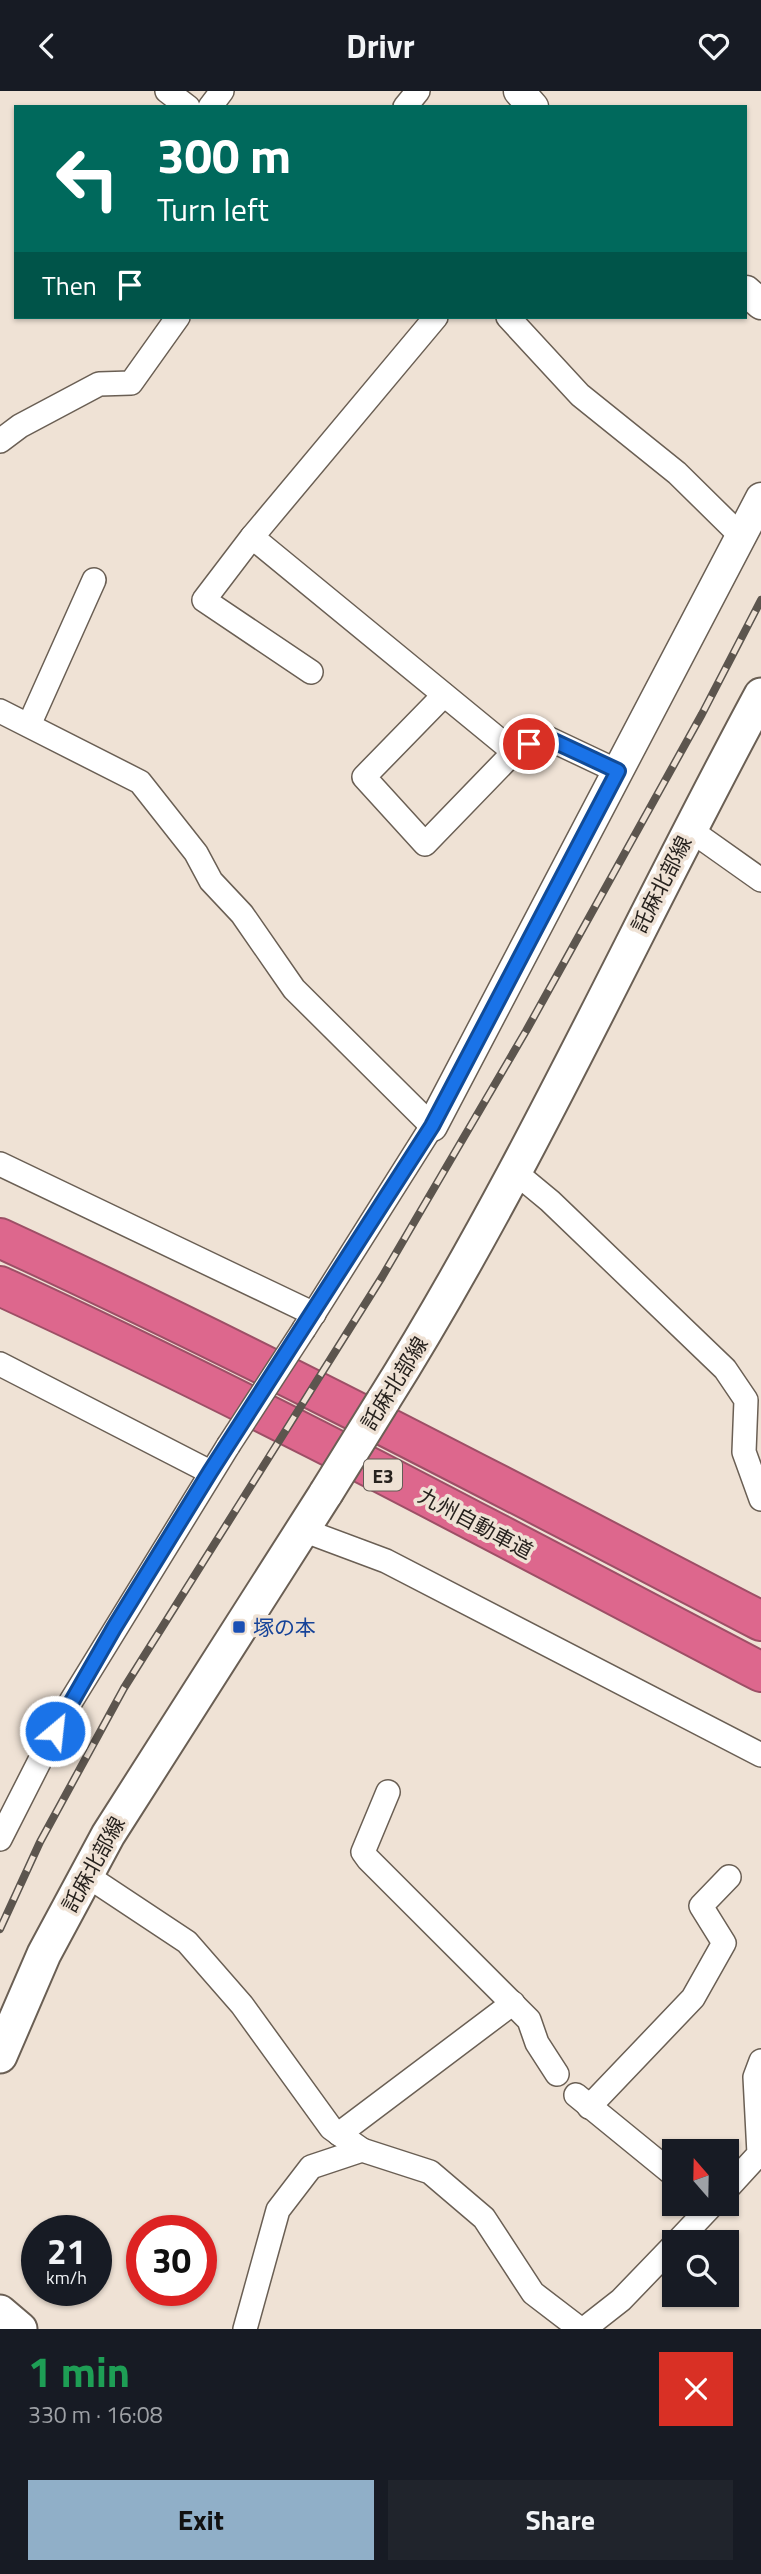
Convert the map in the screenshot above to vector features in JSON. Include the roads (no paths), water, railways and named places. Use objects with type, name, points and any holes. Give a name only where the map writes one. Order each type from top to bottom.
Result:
[{"type":"highway","name":"E3","points":[[0,1238],[129,1298],[449,1458],[761,1621]]},
{"type":"highway","name":"九州自動車道","points":[[0,1286],[104,1334],[425,1496],[761,1672]]},
{"type":"main road","name":"託麻北部線","points":[[0,2056],[44,1954],[86,1875],[190,1703],[303,1530],[433,1320],[515,1172],[689,829],[761,695]]},
{"type":"main road","points":[[0,2312],[20,2329]]},
{"type":"street","points":[[167,91],[185,105]]},
{"type":"street","points":[[407,105],[418,91]]},
{"type":"street","points":[[519,91],[531,105]]},
{"type":"street","points":[[747,292],[761,304]]},
{"type":"street","points":[[0,440],[20,426],[99,384],[131,383],[177,319]]},
{"type":"street","points":[[311,672],[204,600],[252,537],[434,319]]},
{"type":"street","points":[[510,319],[580,395],[677,473],[741,536]]},
{"type":"street","points":[[0,1839],[7,1806],[210,1472],[432,1126],[761,498]]},
{"type":"street","points":[[252,537],[514,753]]},
{"type":"street","points":[[29,725],[94,580]]},
{"type":"street","points":[[444,695],[364,777],[425,844],[514,753],[543,736],[618,771]]},
{"type":"street","points":[[0,711],[140,782],[196,853],[211,881],[242,914],[294,989],[432,1126]]},
{"type":"street","points":[[689,829],[761,880]]},
{"type":"street","points":[[0,1164],[309,1321]]},
{"type":"street","points":[[515,1172],[550,1201],[725,1369],[746,1400],[744,1452],[761,1499]]},
{"type":"street","points":[[0,1364],[210,1472]]},
{"type":"street","points":[[303,1530],[386,1561],[761,1755]]},
{"type":"street","points":[[388,1792],[363,1852],[529,2021],[537,2043],[557,2074]]},
{"type":"street","points":[[86,1875],[187,1942],[242,2005],[327,2123],[339,2134],[362,2150],[430,2172],[484,2218],[533,2293],[582,2329],[621,2300],[662,2258]]},
{"type":"street","points":[[662,2165],[582,2101],[693,1998],[724,1943],[701,1906],[729,1877]]},
{"type":"street","points":[[339,2134],[513,2003]]},
{"type":"street","points":[[739,2176],[760,2153],[755,2077],[761,2061]]},
{"type":"street","points":[[245,2329],[278,2210],[311,2167],[362,2150]]},
{"type":"street","points":[[687,2230],[699,2216]]},
{"type":"railway","points":[[0,1929],[40,1842],[124,1688],[382,1277],[526,1031],[702,714],[761,600]]},
{"type":"place","name":"塚の本","points":[[239,1627]]}]
